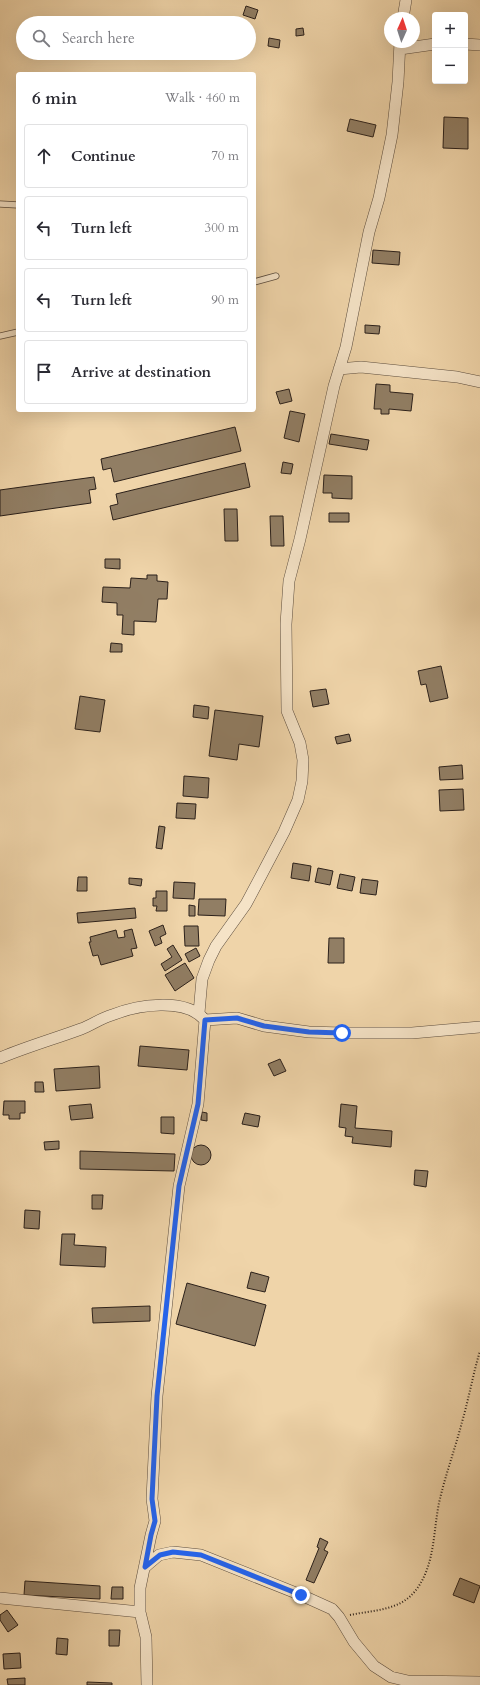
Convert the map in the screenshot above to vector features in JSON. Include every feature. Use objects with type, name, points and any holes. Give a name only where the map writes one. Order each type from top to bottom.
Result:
[{"type":"street","points":[[404,12],[406,0]]},
{"type":"street","points":[[420,45],[432,44]]},
{"type":"street","points":[[468,44],[480,45]]},
{"type":"street","points":[[147,1685],[146,1637],[140,1612],[140,1588],[155,1521],[152,1499],[157,1396],[179,1186],[198,1104],[202,979],[216,946],[246,904],[284,832],[298,800],[302,781],[303,760],[300,742],[287,711],[286,624],[289,581],[300,539],[334,386],[346,347],[369,232],[379,198],[392,135],[400,48]]},
{"type":"street","points":[[339,369],[361,366],[480,382]]},
{"type":"street","points":[[0,1058],[18,1050],[83,1029],[112,1015],[147,1005],[168,1005],[202,1016],[237,1018],[264,1026],[302,1031],[358,1034],[412,1033],[480,1027]]},
{"type":"street","points":[[145,1567],[160,1555],[173,1552],[201,1555],[332,1609],[339,1617],[354,1642],[374,1666],[391,1677],[408,1682],[480,1682]]},
{"type":"street","points":[[0,1598],[140,1612]]},
{"type":"lane","points":[[0,204],[16,205]]},
{"type":"lane","points":[[256,281],[276,276]]},
{"type":"lane","points":[[0,336],[16,332]]},
{"type":"path","points":[[339,1617],[387,1609],[402,1603],[416,1591],[429,1567],[439,1503],[463,1419],[471,1382],[480,1351]]},
{"type":"building","points":[[246,6],[258,10],[256,16],[243,15]]},
{"type":"building","points":[[303,28],[304,35],[296,36],[296,29]]},
{"type":"building","points":[[269,38],[280,40],[279,48],[268,46]]},
{"type":"building","points":[[444,117],[468,118],[468,149],[443,148]]},
{"type":"building","points":[[350,119],[376,125],[373,137],[347,131]]},
{"type":"building","points":[[373,250],[400,252],[399,265],[372,263]]},
{"type":"building","points":[[365,325],[380,326],[379,334],[365,333]]},
{"type":"building","points":[[376,384],[390,385],[390,392],[413,394],[411,411],[389,409],[389,414],[381,414],[381,409],[374,409]]},
{"type":"building","points":[[289,389],[292,401],[280,404],[276,392]]},
{"type":"building","points":[[290,411],[305,414],[299,442],[284,438]]},
{"type":"building","points":[[235,427],[241,451],[114,482],[111,468],[103,470],[101,459]]},
{"type":"building","points":[[331,434],[369,440],[367,450],[329,444]]},
{"type":"building","points":[[283,462],[293,464],[291,474],[281,473]]},
{"type":"building","points":[[245,463],[250,487],[113,520],[110,506],[118,504],[116,494]]},
{"type":"building","points":[[324,475],[352,476],[352,499],[332,498],[332,493],[323,493]]},
{"type":"building","points":[[94,477],[96,489],[89,490],[91,503],[0,516],[0,490]]},
{"type":"building","points":[[224,509],[237,509],[238,541],[225,541]]},
{"type":"building","points":[[329,513],[349,513],[349,522],[329,522]]},
{"type":"building","points":[[270,516],[283,516],[284,546],[271,546]]},
{"type":"building","points":[[105,559],[120,559],[120,569],[105,568]]},
{"type":"building","points":[[147,575],[157,575],[157,581],[168,582],[167,599],[158,599],[156,622],[134,621],[134,635],[122,634],[123,615],[117,615],[117,603],[102,602],[103,587],[130,588],[131,578],[147,579]]},
{"type":"building","points":[[111,643],[122,644],[122,652],[110,652]]},
{"type":"building","points":[[441,666],[448,698],[430,702],[426,684],[421,685],[418,671]]},
{"type":"building","points":[[326,689],[329,704],[313,707],[310,691]]},
{"type":"building","points":[[80,696],[105,700],[100,732],[75,729]]},
{"type":"building","points":[[194,705],[209,707],[208,719],[193,717]]},
{"type":"building","points":[[215,710],[263,716],[259,747],[239,744],[237,760],[209,756]]},
{"type":"building","points":[[349,734],[351,741],[337,744],[335,737]]},
{"type":"building","points":[[462,765],[463,779],[440,780],[439,767]]},
{"type":"building","points":[[184,776],[209,778],[208,798],[183,796]]},
{"type":"building","points":[[463,789],[464,810],[440,811],[439,790]]},
{"type":"building","points":[[177,803],[196,804],[195,819],[176,818]]},
{"type":"building","points":[[159,826],[165,827],[162,849],[156,848]]},
{"type":"building","points":[[293,863],[311,866],[309,881],[291,878]]},
{"type":"building","points":[[318,868],[333,871],[330,885],[315,882]]},
{"type":"building","points":[[340,874],[355,877],[352,891],[337,888]]},
{"type":"building","points":[[78,877],[87,877],[87,891],[77,891]]},
{"type":"building","points":[[129,878],[142,879],[141,886],[129,884]]},
{"type":"building","points":[[362,879],[378,881],[376,895],[360,893]]},
{"type":"building","points":[[174,882],[195,883],[194,899],[173,898]]},
{"type":"building","points":[[156,891],[167,891],[167,911],[156,911],[157,906],[153,906],[153,898],[156,898]]},
{"type":"building","points":[[199,899],[226,899],[225,916],[198,915]]},
{"type":"building","points":[[189,905],[195,906],[195,916],[189,916]]},
{"type":"building","points":[[135,908],[136,918],[78,923],[77,913]]},
{"type":"building","points":[[163,925],[166,934],[160,937],[162,943],[155,946],[149,931]]},
{"type":"building","points":[[184,926],[198,926],[199,946],[185,946]]},
{"type":"building","points":[[132,929],[137,948],[131,949],[133,956],[101,965],[98,955],[93,956],[89,942],[91,942],[90,937],[116,930],[118,938],[125,937],[124,931]]},
{"type":"building","points":[[329,938],[344,938],[344,963],[328,963]]},
{"type":"building","points":[[173,945],[182,960],[165,971],[161,964],[172,957],[167,949]]},
{"type":"building","points":[[196,948],[200,956],[189,962],[185,954]]},
{"type":"building","points":[[185,963],[194,978],[175,991],[165,975]]},
{"type":"building","points":[[140,1046],[189,1050],[187,1070],[138,1066]]},
{"type":"building","points":[[280,1059],[286,1071],[274,1076],[268,1064]]},
{"type":"building","points":[[99,1066],[100,1088],[56,1091],[54,1069]]},
{"type":"building","points":[[35,1082],[43,1082],[44,1092],[35,1092]]},
{"type":"building","points":[[4,1101],[25,1101],[25,1113],[20,1113],[20,1119],[9,1119],[9,1115],[3,1115]]},
{"type":"building","points":[[91,1104],[93,1118],[71,1120],[69,1106]]},
{"type":"building","points":[[341,1104],[357,1106],[355,1128],[392,1131],[391,1147],[352,1143],[353,1137],[345,1136],[346,1128],[339,1127]]},
{"type":"building","points":[[202,1112],[207,1113],[207,1121],[201,1120]]},
{"type":"building","points":[[245,1113],[260,1116],[258,1127],[242,1124]]},
{"type":"building","points":[[161,1117],[174,1117],[174,1134],[161,1133]]},
{"type":"building","points":[[59,1141],[59,1149],[45,1150],[44,1142]]},
{"type":"building","points":[[201,1145],[208,1148],[211,1155],[208,1162],[201,1165],[194,1162],[191,1155],[194,1148]]},
{"type":"building","points":[[80,1151],[175,1154],[174,1171],[80,1169]]},
{"type":"building","points":[[415,1170],[428,1171],[426,1187],[414,1185]]},
{"type":"building","points":[[92,1195],[103,1195],[102,1209],[92,1209]]},
{"type":"building","points":[[25,1210],[40,1211],[39,1229],[24,1228]]},
{"type":"building","points":[[62,1234],[75,1234],[74,1245],[106,1247],[105,1267],[60,1265]]},
{"type":"building","points":[[251,1272],[269,1277],[265,1292],[247,1288]]},
{"type":"building","points":[[187,1283],[266,1305],[255,1346],[176,1324]]},
{"type":"building","points":[[150,1306],[150,1321],[93,1323],[92,1308]]},
{"type":"building","points":[[320,1538],[328,1542],[324,1550],[328,1552],[314,1583],[306,1580],[319,1548],[317,1547]]},
{"type":"building","points":[[460,1578],[480,1586],[474,1603],[453,1595]]},
{"type":"building","points":[[25,1581],[100,1586],[100,1599],[24,1595]]},
{"type":"building","points":[[112,1587],[123,1587],[123,1599],[111,1599]]},
{"type":"building","points":[[7,1610],[18,1625],[8,1632],[0,1620],[0,1615]]},
{"type":"building","points":[[109,1630],[120,1630],[119,1646],[109,1646]]},
{"type":"building","points":[[57,1638],[68,1639],[67,1655],[56,1654]]},
{"type":"building","points":[[20,1653],[21,1668],[4,1669],[3,1654]]},
{"type":"building","points":[[25,1678],[25,1685],[8,1685],[7,1679]]},
{"type":"building","points":[[87,1682],[112,1683],[112,1685],[87,1685]]},
{"type":"route","points":[[301,1595],[201,1555],[173,1552],[160,1555],[145,1567],[155,1521],[152,1499],[157,1396],[179,1186],[198,1104],[205,1020],[237,1018],[264,1026],[309,1032],[342,1033]]}]
